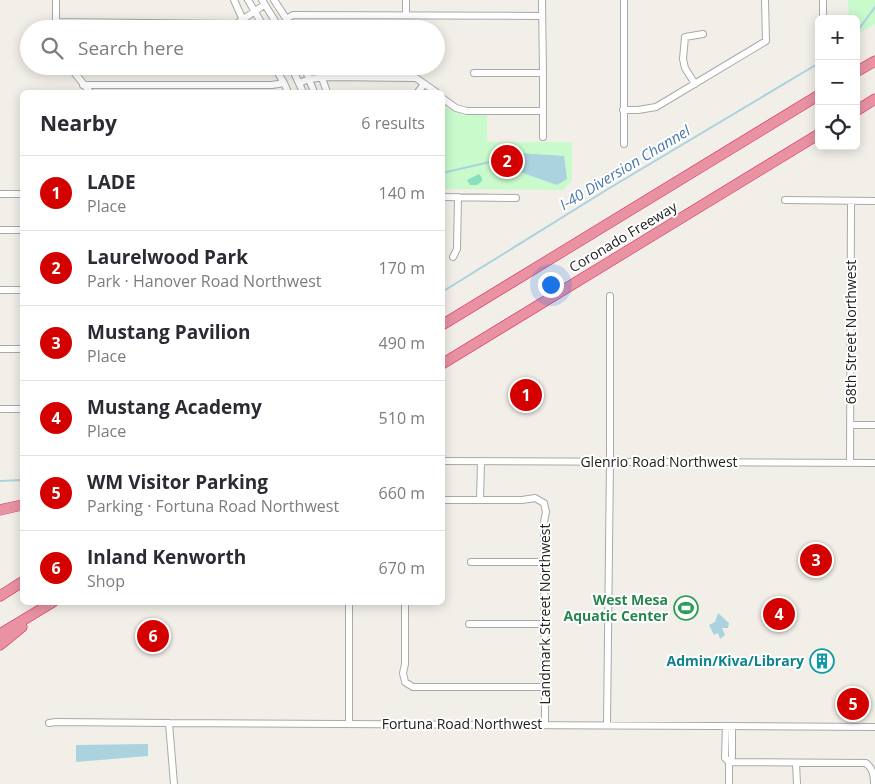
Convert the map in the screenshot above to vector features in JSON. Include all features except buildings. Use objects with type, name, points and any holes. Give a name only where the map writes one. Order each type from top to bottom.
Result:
[{"type":"highway","points":[[860,69],[875,60]]},
{"type":"highway","name":"Coronado Freeway","points":[[445,323],[815,98]]},
{"type":"highway","points":[[860,108],[875,99]]},
{"type":"highway","name":"Coronado Freeway","points":[[445,362],[815,136]]},
{"type":"highway","points":[[0,510],[20,505]]},
{"type":"highway","points":[[0,596],[20,583]]},
{"type":"highway","points":[[0,634],[50,605]]},
{"type":"highway","points":[[0,645],[50,605]]},
{"type":"street","points":[[56,0],[56,20]]},
{"type":"street","points":[[234,0],[243,20],[263,3],[274,20]]},
{"type":"street","points":[[248,0],[259,20]]},
{"type":"street","points":[[274,0],[286,19],[293,16],[542,16]]},
{"type":"street","points":[[406,0],[406,15]]},
{"type":"street","points":[[542,0],[543,137]]},
{"type":"street","points":[[624,0],[624,144]]},
{"type":"street","points":[[623,110],[656,107],[766,41],[765,0]]},
{"type":"street","points":[[823,0],[823,15]]},
{"type":"street","points":[[695,84],[685,68],[683,59],[685,37],[703,34]]},
{"type":"street","points":[[474,73],[543,73]]},
{"type":"street","points":[[76,75],[88,90]]},
{"type":"street","points":[[279,75],[287,90]]},
{"type":"street","points":[[295,75],[302,90]]},
{"type":"street","points":[[307,75],[313,90]]},
{"type":"street","points":[[320,75],[326,90]]},
{"type":"street","points":[[299,83],[309,79],[322,78],[416,78],[433,90]]},
{"type":"street","points":[[84,85],[284,83]]},
{"type":"street","points":[[420,90],[424,84]]},
{"type":"street","points":[[445,100],[456,108],[467,111],[543,111]]},
{"type":"street","points":[[0,194],[20,194]]},
{"type":"street","points":[[445,197],[516,198]]},
{"type":"street","points":[[453,257],[458,249],[458,197]]},
{"type":"street","points":[[785,200],[875,201]]},
{"type":"street","name":"68th Street Northwest","points":[[850,463],[851,201]]},
{"type":"street","points":[[0,230],[20,230]]},
{"type":"street","points":[[0,290],[20,290]]},
{"type":"street","points":[[607,725],[610,296]]},
{"type":"street","points":[[0,348],[20,349]]},
{"type":"street","points":[[0,408],[20,409]]},
{"type":"street","points":[[851,425],[875,425]]},
{"type":"street","name":"Glenrio Road Northwest","points":[[445,461],[875,463]]},
{"type":"street","points":[[445,500],[480,500],[481,462]]},
{"type":"street","name":"Landmark Street Northwest","points":[[480,500],[522,500],[535,498],[544,503],[546,512],[544,522],[545,725]]},
{"type":"street","points":[[471,562],[544,562]]},
{"type":"street","points":[[349,605],[349,724]]},
{"type":"street","points":[[405,605],[405,664],[403,673],[405,682],[413,687],[544,686]]},
{"type":"street","points":[[469,624],[544,624]]},
{"type":"street","name":"Fortuna Road Northwest","points":[[50,723],[875,727]]},
{"type":"street","points":[[169,723],[174,784]]},
{"type":"street","points":[[729,726],[725,758],[729,762],[729,784]]},
{"type":"street","points":[[729,762],[866,763],[871,767],[874,775],[874,784]]},
{"type":"street","points":[[796,763],[797,784]]},
{"type":"green space","points":[[848,0],[875,0],[875,24],[860,33],[860,15],[849,15]]},
{"type":"green space","points":[[445,107],[463,115],[487,115],[487,142],[572,142],[572,180],[563,190],[445,189]]},
{"type":"green space","points":[[479,174],[482,181],[477,185],[470,185],[467,180]]},
{"type":"water","points":[[503,152],[564,156],[567,179],[557,185],[503,166]]},
{"type":"water","points":[[718,613],[729,623],[728,628],[722,628],[725,635],[720,639],[718,633],[714,635],[709,625],[715,622]]},
{"type":"water","points":[[148,744],[148,756],[76,762],[76,745]]},
{"type":"waterway","name":"I-40 Diversion Channel","points":[[860,28],[875,7]]},
{"type":"waterway","name":"I-40 Diversion Channel","points":[[445,290],[608,189],[815,65]]},
{"type":"waterway","points":[[445,172],[503,159]]},
{"type":"waterway","name":"I-40 Diversion Channel","points":[[0,481],[20,480]]},
{"type":"place","name":"Laurelwood Park","points":[[507,161]]},
{"type":"place","name":"LADE","points":[[526,395]]},
{"type":"place","name":"Mustang Pavilion","points":[[816,560]]},
{"type":"place","name":"West Mesa Aquatic Center","points":[[686,608]]},
{"type":"place","name":"Mustang Academy","points":[[779,614]]},
{"type":"place","name":"Inland Kenworth","points":[[153,636]]},
{"type":"place","name":"Admin/Kiva/Library","points":[[822,661]]},
{"type":"place","name":"WM Visitor Parking","points":[[853,704]]}]
